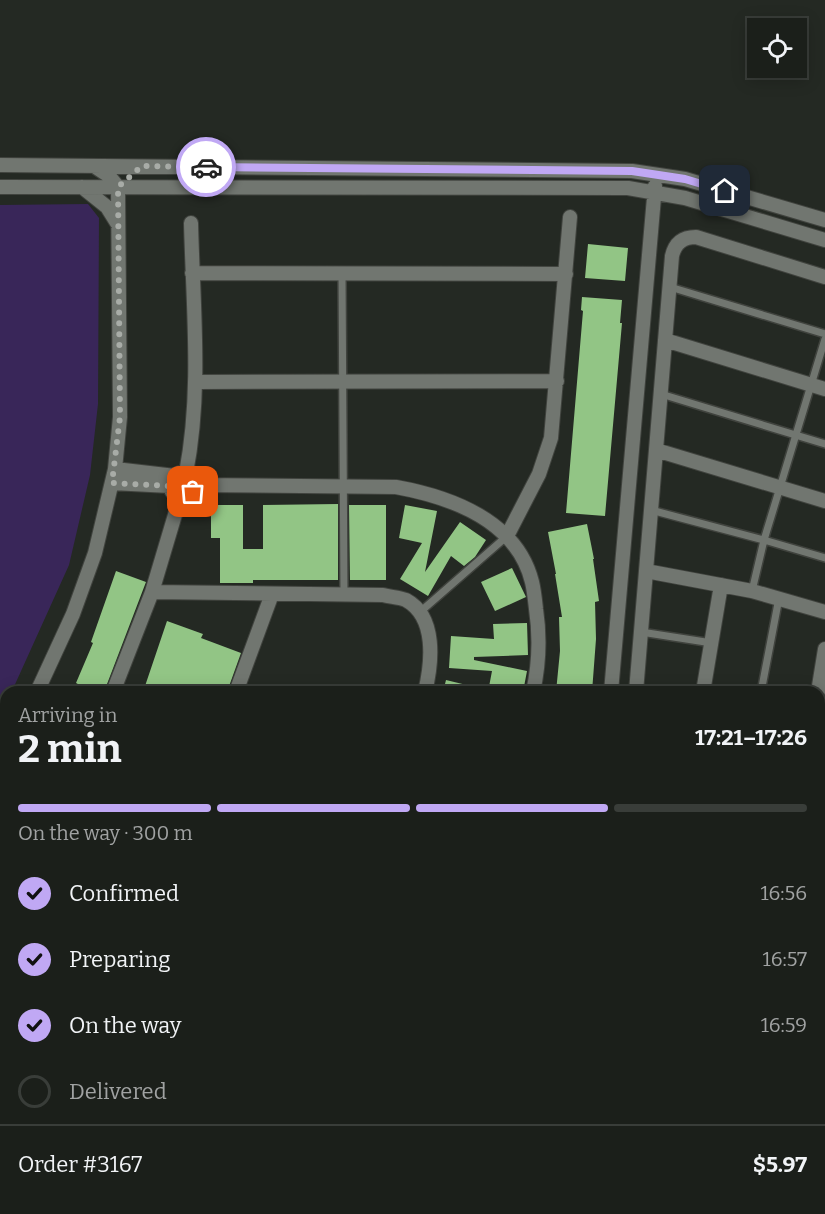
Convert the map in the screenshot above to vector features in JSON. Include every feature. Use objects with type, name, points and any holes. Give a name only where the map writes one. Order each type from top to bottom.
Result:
[{"type":"street","points":[[0,165],[632,171],[685,179],[825,220]]},
{"type":"street","points":[[40,686],[73,614],[91,563],[115,469],[120,417],[118,187],[109,176],[94,166]]},
{"type":"street","points":[[118,187],[142,166]]},
{"type":"street","points":[[612,686],[656,175]]},
{"type":"street","points":[[0,187],[628,188],[685,198],[825,240]]},
{"type":"street","points":[[82,187],[107,207],[118,225]]},
{"type":"street","points":[[118,225],[125,205],[144,187]]},
{"type":"street","points":[[507,536],[539,474],[551,438],[570,217]]},
{"type":"street","points":[[112,483],[177,478],[192,478],[195,485],[191,495],[180,498],[173,494],[177,478],[190,449],[196,382],[191,223]]},
{"type":"street","points":[[636,686],[660,394],[675,246],[692,237],[825,277]]},
{"type":"street","points":[[192,273],[566,274]]},
{"type":"street","points":[[665,340],[819,387]]},
{"type":"street","points":[[196,382],[557,381]]},
{"type":"street","points":[[656,450],[825,501]]},
{"type":"street","points":[[115,469],[177,478]]},
{"type":"street","points":[[195,485],[396,487],[425,492],[456,502],[479,515],[507,536],[522,557],[532,581],[538,632],[534,686]]},
{"type":"street","points":[[114,686],[152,592],[180,498]]},
{"type":"street","points":[[646,571],[752,591],[825,612]]},
{"type":"street","points":[[704,686],[721,585]]},
{"type":"street","points":[[152,592],[383,595],[405,600],[420,612],[429,633],[429,665],[425,686]]},
{"type":"street","points":[[238,686],[272,594]]},
{"type":"street","points":[[819,686],[825,649]]},
{"type":"lane","points":[[342,273],[344,595]]},
{"type":"lane","points":[[670,287],[825,334]]},
{"type":"lane","points":[[752,591],[764,540],[797,435],[819,387],[825,339]]},
{"type":"lane","points":[[660,394],[825,444]]},
{"type":"lane","points":[[651,510],[825,558]]},
{"type":"lane","points":[[420,612],[507,536]]},
{"type":"lane","points":[[762,686],[779,598]]},
{"type":"lane","points":[[641,632],[712,644]]},
{"type":"shaded area","points":[[88,204],[99,218],[98,404],[90,475],[69,565],[14,686],[0,686],[0,205]]},
{"type":"building","points":[[588,244],[628,248],[625,281],[585,278]]},
{"type":"building","points":[[582,297],[622,300],[620,323],[622,323],[605,516],[566,513],[583,311],[581,310]]},
{"type":"building","points":[[338,504],[338,580],[253,580],[253,583],[220,583],[220,538],[211,538],[211,505],[243,505],[243,549],[263,549],[263,505]]},
{"type":"building","points":[[349,505],[386,505],[386,580],[350,580]]},
{"type":"building","points":[[405,505],[437,511],[425,572],[460,522],[486,540],[475,557],[464,566],[451,556],[428,596],[400,579],[422,543],[399,538]]},
{"type":"building","points":[[587,524],[599,601],[595,602],[596,639],[592,686],[557,686],[560,651],[559,617],[562,617],[548,532]]},
{"type":"building","points":[[512,568],[526,597],[495,611],[481,582]]},
{"type":"building","points":[[116,571],[146,582],[106,686],[82,686],[76,683],[93,643],[91,642]]},
{"type":"building","points":[[167,621],[203,634],[201,638],[241,653],[229,686],[145,686]]},
{"type":"building","points":[[527,623],[528,655],[474,657],[474,660],[527,671],[524,686],[489,686],[492,671],[449,668],[451,636],[494,639],[493,624]]},
{"type":"building","points":[[446,680],[471,686],[444,686]]},
{"type":"way so far","points":[[193,492],[187,497],[180,498],[173,494],[170,486],[112,483],[120,417],[118,187],[142,166],[206,167]]},
{"type":"route","points":[[206,167],[632,171],[685,179],[725,191]]}]
